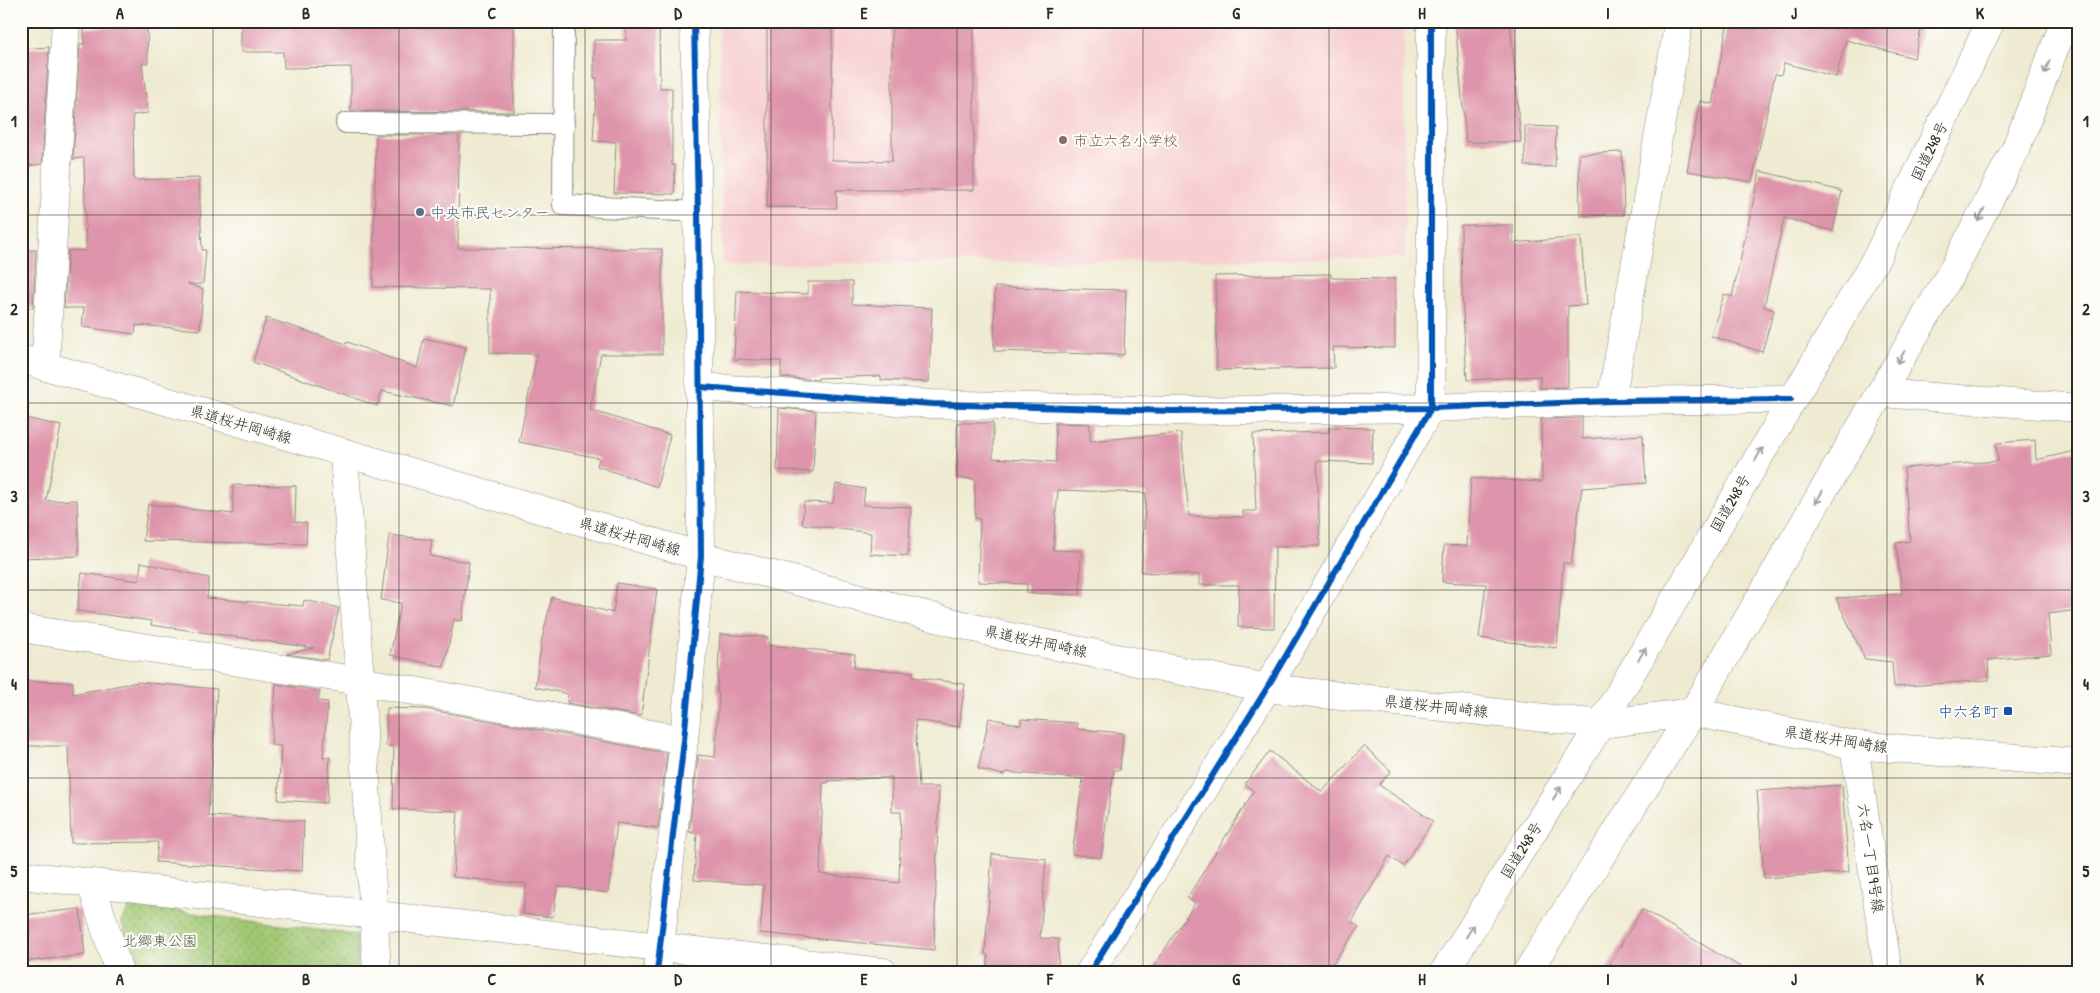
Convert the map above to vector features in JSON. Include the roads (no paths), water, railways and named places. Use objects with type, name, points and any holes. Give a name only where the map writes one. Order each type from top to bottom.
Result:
[{"type":"main road","points":[[33,363],[66,21]]},
{"type":"main road","points":[[658,960],[684,740],[701,556],[698,212],[694,21]]},
{"type":"main road","points":[[1090,972],[1267,688],[1431,408],[1431,21]]},
{"type":"main road","points":[[1611,401],[1679,21]]},
{"type":"main road","name":"国道248号","points":[[1444,972],[1601,724],[1791,399],[1878,255],[1991,21]]},
{"type":"main road","points":[[1528,972],[1693,712],[1954,268],[2016,148],[2065,21]]},
{"type":"main road","name":"県道桜井岡崎線","points":[[33,363],[701,556],[1001,635],[1267,688],[1601,724],[1693,712],[1854,745],[2079,763]]},
{"type":"main road","points":[[700,387],[932,404],[1172,411],[1431,408],[1611,401],[1791,399]]},
{"type":"main road","points":[[1880,394],[2079,408]]},
{"type":"main road","points":[[344,454],[360,681],[376,972]]},
{"type":"main road","points":[[21,628],[360,681],[684,740]]},
{"type":"main road","name":"六名一丁目9号線","points":[[1854,745],[1888,972]]},
{"type":"main road","points":[[21,875],[373,915],[658,960],[883,972]]},
{"type":"main road","points":[[91,883],[120,972]]},
{"type":"lane","points":[[564,21],[563,204],[698,212]]},
{"type":"lane","points":[[346,123],[564,124]]},
{"type":"place","name":"市立六名小学校","points":[[1063,140]]},
{"type":"place","name":"中央市民センター","points":[[420,212]]},
{"type":"place","name":"中六名町","points":[[2008,711]]},
{"type":"park label","name":"北郷東公園","points":[[160,940]]}]
